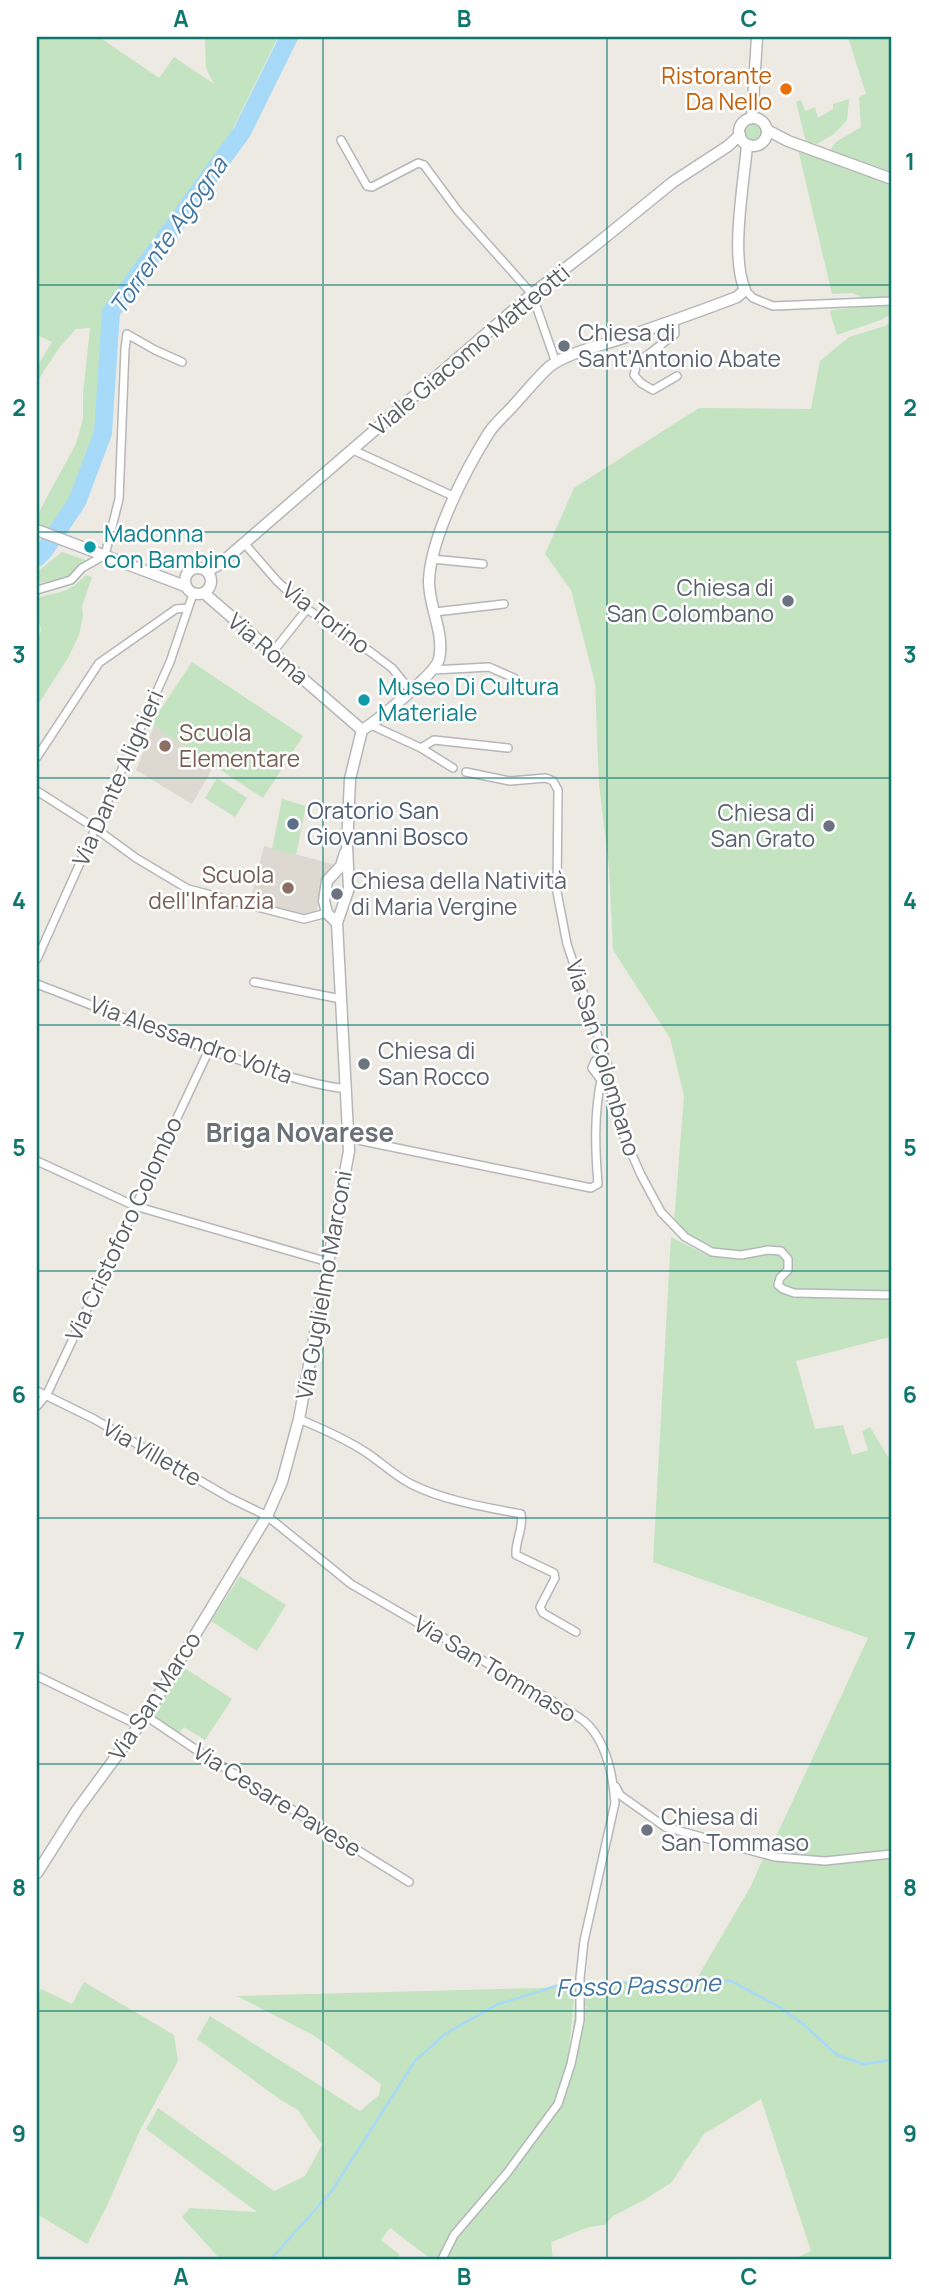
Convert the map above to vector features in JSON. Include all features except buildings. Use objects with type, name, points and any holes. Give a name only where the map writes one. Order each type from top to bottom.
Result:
[{"type":"street","points":[[743,140],[757,145],[761,128],[755,94],[757,37]]},
{"type":"street","points":[[892,179],[743,123],[738,248],[739,277],[745,290],[753,298],[773,306],[892,302]]},
{"type":"street","points":[[341,140],[367,186],[372,187],[418,163],[424,165],[458,211],[532,294],[556,363]]},
{"type":"street","name":"Viale Giacomo Matteotti","points":[[192,588],[209,589],[209,575],[220,564],[532,294],[673,182],[728,146],[743,140]]},
{"type":"street","points":[[453,768],[421,748],[367,727],[423,682],[439,658],[435,612],[429,585],[432,559],[455,497],[489,431],[556,363],[737,297],[745,290]]},
{"type":"street","points":[[674,321],[675,334],[637,363],[634,375],[653,390],[677,376]]},
{"type":"street","points":[[37,590],[71,580],[82,568],[105,555],[119,499],[127,334],[183,362]]},
{"type":"street","points":[[351,449],[455,497]]},
{"type":"street","name":"Via Roma","points":[[37,530],[192,588],[332,704],[367,727]]},
{"type":"street","name":"Via Torino","points":[[244,543],[277,581],[307,608],[392,668],[410,690]]},
{"type":"street","points":[[432,559],[484,564]]},
{"type":"street","points":[[192,588],[187,574],[194,569],[209,575]]},
{"type":"street","name":"Via Dante Alighieri","points":[[37,959],[170,662],[192,588]]},
{"type":"street","points":[[435,612],[504,604]]},
{"type":"street","points":[[37,757],[99,663],[176,609],[188,608]]},
{"type":"street","points":[[272,653],[307,608]]},
{"type":"street","points":[[433,670],[489,667],[514,678]]},
{"type":"street","name":"Via Guglielmo Marconi","points":[[267,1516],[282,1482],[299,1419],[349,1151],[337,923],[349,888],[347,846],[350,779],[367,727]]},
{"type":"street","points":[[421,748],[434,740],[508,748]]},
{"type":"street","name":"Via San Colombano","points":[[466,772],[510,781],[546,778],[553,780],[557,786],[557,892],[567,944],[606,1061],[610,1095],[622,1132],[661,1212],[685,1237],[712,1252],[741,1255],[768,1250],[781,1251],[788,1259],[788,1270],[780,1278],[778,1285],[794,1293],[892,1295]]},
{"type":"street","points":[[37,792],[188,890],[304,919],[327,913],[337,923]]},
{"type":"street","name":"Via Guglielmo Marconi","points":[[327,913],[324,901],[327,881],[341,866],[347,846]]},
{"type":"street","points":[[254,982],[341,999]]},
{"type":"street","name":"Via Alessandro Volta","points":[[37,984],[209,1050],[296,1079],[346,1089]]},
{"type":"street","name":"Via Cristoforo Colombo","points":[[37,1406],[47,1394],[209,1050]]},
{"type":"street","points":[[348,1138],[591,1188],[598,1184],[595,1127],[601,1080],[592,1068],[596,1061],[606,1061]]},
{"type":"street","points":[[37,1161],[135,1206],[328,1262]]},
{"type":"street","name":"Via Villette","points":[[37,1391],[106,1426],[230,1498],[267,1516]]},
{"type":"street","points":[[299,1419],[345,1439],[415,1486],[463,1501],[521,1514],[523,1524],[515,1541],[516,1555],[554,1573],[555,1578],[540,1607],[543,1613],[576,1632]]},
{"type":"street","name":"Via San Marco","points":[[37,1872],[77,1810],[146,1716],[267,1516]]},
{"type":"street","name":"Via San Tommaso","points":[[267,1516],[351,1584],[586,1722],[600,1745],[614,1783],[615,1802],[584,1941],[580,1978],[580,2020],[572,2064],[558,2105],[507,2173],[454,2235],[442,2259]]},
{"type":"street","points":[[37,1676],[138,1725]]},
{"type":"street","name":"Via Cesare Pavese","points":[[146,1716],[201,1754],[409,1882]]},
{"type":"street","points":[[614,1783],[620,1795],[665,1826],[775,1857],[825,1861],[892,1854]]},
{"type":"shaded area","name":"Scuola Elementare","points":[[154,726],[214,766],[192,804],[136,770]]},
{"type":"shaded area","name":"Scuola dell'Infanzia","points":[[264,846],[336,865],[325,879],[316,912],[307,915],[272,907],[270,901],[251,898]]},
{"type":"green space","points":[[37,37],[99,37],[159,78],[174,57],[214,84],[206,68],[205,37],[278,37],[212,171],[109,311],[97,431],[57,533],[37,526],[40,510],[76,444],[83,419],[90,328],[76,329],[59,348],[37,382],[37,367],[52,342],[37,335]]},
{"type":"green space","points":[[848,37],[892,37],[892,172],[830,150],[836,142],[861,127],[859,97],[866,94]]},
{"type":"green space","points":[[849,99],[847,120],[834,134],[817,144],[806,142],[796,102],[801,100],[805,111],[815,107],[818,118],[833,109],[833,104]]},
{"type":"green space","points":[[753,120],[761,124],[765,132],[761,140],[753,144],[745,140],[741,132],[745,124]]},
{"type":"green space","points":[[798,149],[892,184],[892,298],[862,298],[853,293],[832,294]]},
{"type":"green space","points":[[892,304],[892,313],[881,320],[837,335],[830,312],[832,310]]},
{"type":"green space","points":[[892,321],[892,1341],[890,1337],[796,1361],[815,1429],[843,1425],[852,1455],[868,1450],[862,1431],[870,1427],[888,1457],[892,1457],[892,1853],[825,1859],[769,1852],[868,1638],[653,1562],[671,1237],[709,1256],[740,1257],[780,1253],[786,1263],[777,1285],[797,1295],[880,1299],[882,1293],[813,1293],[788,1288],[780,1284],[790,1270],[790,1258],[781,1250],[715,1250],[699,1242],[674,1222],[684,1096],[670,1038],[613,950],[609,867],[599,784],[595,683],[571,590],[545,554],[574,488],[699,408],[811,409],[820,361],[849,337],[885,326]]},
{"type":"green space","points":[[62,552],[86,560],[64,578],[37,583],[37,572]]},
{"type":"green space","points":[[86,575],[92,577],[82,606],[79,635],[68,658],[37,706],[37,643],[41,629],[37,601],[40,597],[70,588]]},
{"type":"green space","points":[[192,662],[303,736],[263,798],[151,724]]},
{"type":"green space","points":[[217,778],[247,798],[235,817],[205,798]]},
{"type":"green space","points":[[282,799],[306,806],[296,855],[272,849]]},
{"type":"green space","points":[[240,1576],[286,1605],[257,1651],[211,1621]]},
{"type":"green space","points":[[183,1667],[232,1699],[205,1740],[184,1727],[178,1735],[150,1717]]},
{"type":"green space","points":[[765,1854],[825,1862],[892,1856],[892,2259],[794,2259],[811,2251],[761,2099],[704,2134],[671,2183],[613,2216],[605,2225],[584,2229],[551,2242],[553,2259],[443,2259],[465,2225],[517,2163],[539,2129],[481,2204],[453,2234],[439,2259],[431,2259],[390,2228],[381,2240],[400,2255],[395,2259],[220,2259],[182,2217],[190,2208],[257,2212],[146,2129],[158,2108],[274,2191],[305,2176],[322,2145],[298,2110],[197,2039],[210,2016],[360,2111],[379,2095],[381,2084],[313,2035],[237,1996],[575,1987],[568,2061],[555,2103],[561,2090],[565,2076],[571,2048],[575,2004],[590,2009],[577,2002],[578,1987],[696,1980],[751,1886]]},
{"type":"green space","points":[[84,1982],[174,2035],[178,2061],[140,2130],[87,2244],[37,2214],[37,1997],[41,1989],[72,2004]]},
{"type":"waterway","name":"Torrente Agogna","points":[[37,558],[77,502],[103,433],[111,312],[242,132],[289,37]]},
{"type":"waterway","name":"Fosso Passone","points":[[271,2259],[331,2192],[415,2061],[445,2034],[496,2005],[559,1985],[731,1981],[776,2005],[802,2023],[837,2055],[863,2064],[892,2060]]},
{"type":"place","name":"Ristorante Da Nello","points":[[786,89]]},
{"type":"place","name":"Chiesa di Sant'Antonio Abate","points":[[564,346]]},
{"type":"place","name":"Madonna con Bambino","points":[[90,547]]},
{"type":"place","name":"Chiesa di San Colombano","points":[[788,601]]},
{"type":"place","name":"Museo Di Cultura Materiale","points":[[364,700]]},
{"type":"place","name":"Scuola Elementare","points":[[165,746]]},
{"type":"place","name":"Oratorio San Giovanni Bosco","points":[[293,824]]},
{"type":"place","name":"Chiesa di San Grato","points":[[829,826]]},
{"type":"place","name":"Scuola dell'Infanzia","points":[[288,888]]},
{"type":"place","name":"Chiesa della Natività di Maria Vergine","points":[[337,894]]},
{"type":"place","name":"Chiesa di San Rocco","points":[[364,1064]]},
{"type":"place","name":"Chiesa di San Tommaso","points":[[647,1830]]},
{"type":"district","name":"Briga Novarese","points":[[300,1133]]}]
